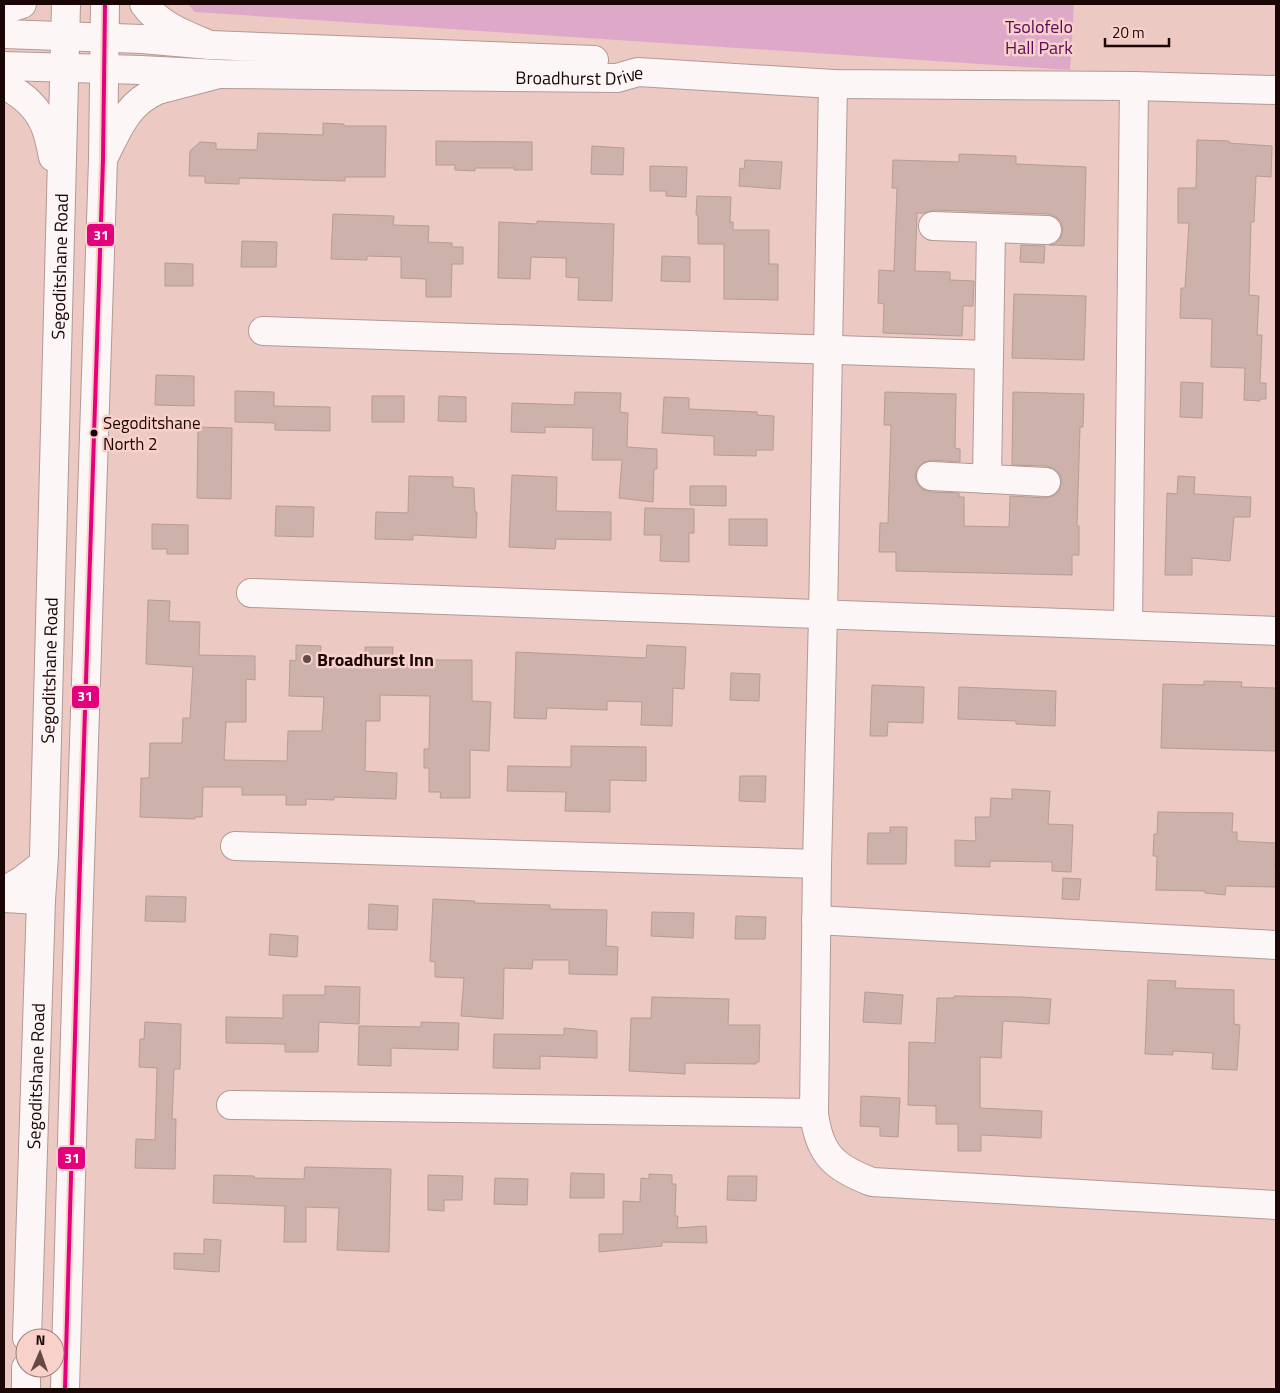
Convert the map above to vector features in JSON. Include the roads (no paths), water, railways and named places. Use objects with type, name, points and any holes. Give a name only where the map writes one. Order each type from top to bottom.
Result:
[{"type":"street","points":[[4,10],[22,4]]},
{"type":"street","name":"Segoditshane Road","points":[[27,1328],[43,864],[66,4]]},
{"type":"street","points":[[65,1389],[103,160],[105,4]]},
{"type":"street","points":[[144,4],[161,21],[183,34],[210,45]]},
{"type":"street","name":"Broadhurst Drive","points":[[4,34],[210,45],[614,61],[638,72]]},
{"type":"street","name":"Broadhurst Drive","points":[[4,66],[218,74],[617,78],[638,72]]},
{"type":"street","points":[[638,72],[833,84],[1134,86],[1276,90]]},
{"type":"street","points":[[103,160],[125,116],[137,102],[158,90],[218,74]]},
{"type":"street","points":[[4,84],[17,91],[34,106],[45,126],[61,180]]},
{"type":"street","points":[[833,84],[827,349],[824,615],[816,920],[814,1114],[816,1130],[822,1146],[834,1163],[853,1175],[872,1182],[1276,1204]]},
{"type":"street","points":[[1128,625],[1134,86]]},
{"type":"street","points":[[932,226],[1047,230]]},
{"type":"street","points":[[987,479],[992,229]]},
{"type":"street","points":[[263,331],[989,355]]},
{"type":"street","points":[[931,476],[1046,482]]},
{"type":"street","points":[[251,593],[1276,631]]},
{"type":"street","points":[[235,846],[817,864]]},
{"type":"street","points":[[4,890],[21,881],[43,864]]},
{"type":"street","points":[[4,898],[41,900]]},
{"type":"street","points":[[816,920],[1276,944]]},
{"type":"street","points":[[231,1104],[814,1114]]},
{"type":"place","name":"Segoditshane North 2","points":[[94,433]]},
{"type":"place","name":"Broadhurst Inn","points":[[307,659]]},
{"type":"park label","name":"Tsolofelo Hall Park","points":[[1039,36]]}]
